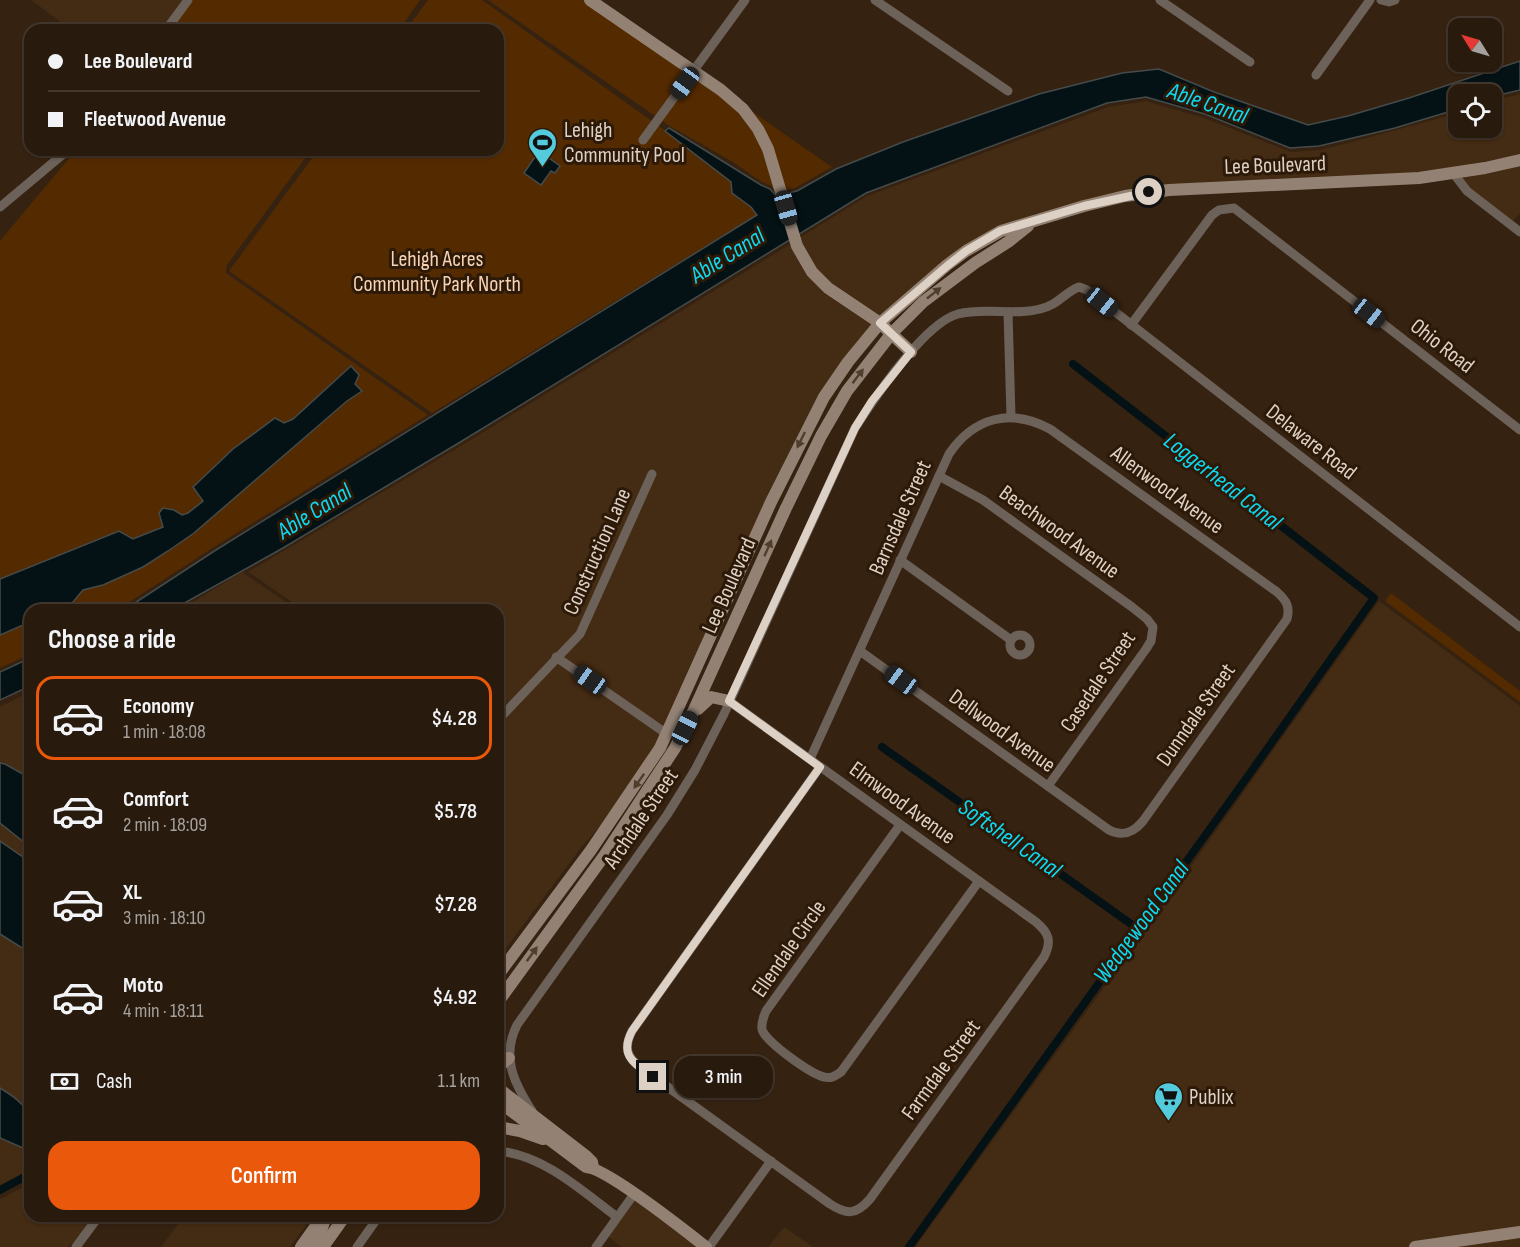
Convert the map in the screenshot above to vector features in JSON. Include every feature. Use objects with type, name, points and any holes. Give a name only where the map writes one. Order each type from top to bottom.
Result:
[{"type":"main road","points":[[590,0],[737,103],[753,121],[768,149],[797,246],[812,272],[880,323],[911,352]]},
{"type":"main road","name":"Lee Boulevard","points":[[504,962],[585,858],[648,769],[667,734],[776,493],[824,397],[848,362],[880,323],[966,251],[1000,231],[1103,201],[1150,192],[1382,181],[1454,174],[1520,160]]},
{"type":"main road","name":"Lee Boulevard","points":[[504,994],[641,802],[679,740],[786,508],[837,406],[892,333],[923,302],[975,263],[1008,242],[1033,221]]},
{"type":"main road","points":[[726,640],[725,625],[748,572],[742,566]]},
{"type":"main road","points":[[711,673],[712,682],[729,701]]},
{"type":"main road","points":[[691,716],[711,697],[729,701]]},
{"type":"main road","points":[[667,734],[679,740]]},
{"type":"main road","points":[[563,911],[567,894],[587,862],[585,858]]},
{"type":"main road","points":[[504,1062],[509,1058]]},
{"type":"main road","points":[[504,1092],[586,1156],[592,1162],[593,1167]]},
{"type":"main road","points":[[504,1105],[586,1167],[593,1167],[708,1247]]},
{"type":"main road","points":[[504,1128],[531,1134],[565,1151]]},
{"type":"main road","points":[[301,1247],[319,1222]]},
{"type":"main road","points":[[311,1247],[319,1237],[324,1222]]},
{"type":"main road","points":[[323,1247],[341,1222]]},
{"type":"main road","points":[[1415,1247],[1520,1232]]},
{"type":"street","points":[[170,24],[188,0]]},
{"type":"street","points":[[643,141],[745,0]]},
{"type":"street","points":[[875,0],[1008,91]]},
{"type":"street","points":[[1160,0],[1250,62]]},
{"type":"street","points":[[1316,75],[1371,0]]},
{"type":"street","points":[[1381,0],[1389,2],[1395,0]]},
{"type":"street","points":[[0,207],[61,156]]},
{"type":"street","points":[[1454,174],[1467,191],[1520,232]]},
{"type":"street","name":"Ohio Road","points":[[1131,325],[1212,215],[1226,208],[1239,211],[1520,430]]},
{"type":"street","name":"Delaware Road","points":[[1079,286],[1520,627]]},
{"type":"street","name":"Archdale Street","points":[[533,1113],[515,1082],[509,1058],[510,1043],[517,1025],[673,806],[701,760],[855,428],[872,401],[911,352],[942,323],[957,315],[1030,311],[1050,306],[1079,286]]},
{"type":"street","points":[[1008,312],[1011,417]]},
{"type":"street","name":"Barnsdale Street","points":[[810,759],[949,454],[963,436],[979,426],[1000,418],[1011,417]]},
{"type":"street","name":"Allenwood Avenue","points":[[1011,417],[1041,424],[1069,442],[1277,592],[1286,600],[1289,610]]},
{"type":"street","name":"Construction Lane","points":[[504,713],[585,625],[652,474]]},
{"type":"street","name":"Beachwood Avenue","points":[[939,476],[983,500],[1147,618],[1153,627]]},
{"type":"street","points":[[900,560],[1011,640]]},
{"type":"street","name":"Dunndale Street","points":[[1125,834],[1137,829],[1143,822],[1287,620],[1289,610]]},
{"type":"street","name":"Casedale Street","points":[[1048,786],[1146,649],[1153,627]]},
{"type":"street","name":"Dellwood Avenue","points":[[860,651],[1109,830],[1117,834],[1125,834]]},
{"type":"street","points":[[556,657],[667,734]]},
{"type":"street","name":"Elmwood Avenue","points":[[729,701],[1036,922],[1045,929],[1050,939]]},
{"type":"street","points":[[708,1247],[771,1161],[633,1062],[627,1053],[626,1042],[820,767]]},
{"type":"street","name":"Ellendale Circle","points":[[900,825],[766,1011],[762,1029],[767,1038],[786,1053],[825,1078],[833,1077],[841,1072],[979,881]]},
{"type":"street","name":"Farmdale Street","points":[[771,1161],[840,1210],[850,1213],[863,1207],[1044,957],[1050,939]]},
{"type":"street","points":[[504,1152],[520,1155],[547,1167],[617,1217]]},
{"type":"street","points":[[596,1247],[634,1194]]},
{"type":"street","points":[[76,1247],[95,1222]]},
{"type":"street","points":[[357,1247],[375,1222]]},
{"type":"shaded area","points":[[31,0],[186,0],[168,24],[64,24]]},
{"type":"shaded area","points":[[1520,94],[1520,155],[1418,174],[1208,182],[999,227],[879,317],[830,284],[816,270],[799,238],[867,196],[1108,107],[1146,101],[1204,118],[1291,152],[1320,150],[1448,116],[1448,138],[1502,138],[1502,98]]},
{"type":"shaded area","points":[[1520,164],[1520,213],[1513,221],[1454,178]]},
{"type":"shaded area","points":[[792,243],[794,250],[874,323],[844,359],[656,746],[608,817],[580,849],[504,951],[504,604],[295,604],[248,572],[464,444]]},
{"type":"shaded area","points":[[242,572],[289,604],[190,604]]},
{"type":"shaded area","points":[[1379,601],[1520,706],[1520,1247],[915,1247],[1143,934]]},
{"type":"shaded area","points":[[24,695],[24,1182],[0,1193],[0,707]]},
{"type":"shaded area","points":[[1063,1031],[1066,1033],[910,1247],[906,1247]]},
{"type":"shaded area","points":[[24,1187],[24,1222],[94,1222],[67,1247],[0,1247],[0,1199]]},
{"type":"shaded area","points":[[629,1195],[700,1247],[622,1247],[603,1233]]},
{"type":"shaded area","points":[[180,1222],[308,1222],[290,1247],[161,1247]]},
{"type":"shaded area","points":[[784,1227],[813,1247],[768,1247]]},
{"type":"green space","points":[[186,0],[420,0],[403,24],[168,24]]},
{"type":"green space","name":"Lehigh Acres Community Park North","points":[[428,0],[482,0],[771,206],[432,413],[229,271],[314,156],[504,156],[504,24],[410,24]]},
{"type":"green space","points":[[488,0],[583,0],[734,106],[760,141],[777,193],[772,186],[668,125]]},
{"type":"green space","points":[[747,108],[832,167],[795,188],[785,190]]},
{"type":"green space","points":[[71,156],[307,156],[227,265],[226,273],[428,415],[126,604],[68,604],[83,590],[103,585],[169,551],[194,533],[361,390],[355,384],[350,366],[293,419],[284,423],[275,418],[233,449],[193,487],[203,501],[188,513],[182,515],[174,510],[161,523],[164,527],[133,539],[119,531],[0,579],[0,241]]},
{"type":"green space","points":[[1391,593],[1520,691],[1520,702],[1385,601]]},
{"type":"green space","points":[[24,625],[24,657],[0,668],[0,635]]},
{"type":"water","points":[[1520,61],[1520,90],[1502,94],[1502,84],[1451,84],[1487,72],[1502,72],[1502,67]]},
{"type":"water","name":"Able Canal","points":[[1159,69],[1214,92],[1308,125],[1348,116],[1448,85],[1448,112],[1395,128],[1319,146],[1290,148],[1205,114],[1146,97],[1107,103],[866,193],[283,548],[183,604],[133,604],[216,550],[757,215],[751,207],[732,193],[731,182],[665,131],[669,128],[770,189],[776,196],[797,191],[836,169],[903,142],[1039,94],[1122,73]]},
{"type":"water","name":"Lehigh Community Pool","points":[[539,151],[560,166],[555,173],[551,171],[541,185],[524,173]]},
{"type":"water","points":[[351,366],[359,375],[355,384],[362,391],[347,401],[194,533],[143,567],[103,585],[83,590],[68,604],[24,604],[24,625],[0,635],[0,579],[119,531],[133,539],[163,527],[159,513],[163,508],[174,510],[182,515],[203,501],[193,487],[233,449],[275,418],[284,423],[293,419]]},
{"type":"water","points":[[24,661],[24,689],[0,700],[0,672]]},
{"type":"water","points":[[0,763],[24,775],[24,842],[0,823]]},
{"type":"water","points":[[0,841],[24,858],[24,949],[0,934]]},
{"type":"water","points":[[0,1088],[24,1108],[24,1147],[0,1138]]},
{"type":"waterway","name":"Wedgewood Canal","points":[[909,1247],[1374,598],[1073,364]]},
{"type":"waterway","name":"Softshell Canal","points":[[882,747],[1138,929]]},
{"type":"waterway","points":[[0,1190],[24,1177]]},
{"type":"place","name":"Lehigh Community Pool","points":[[543,168]]},
{"type":"place","name":"Publix","points":[[1168,1122]]},
{"type":"route","points":[[653,1077],[633,1062],[627,1053],[626,1042],[820,767],[729,701],[855,428],[872,401],[911,352],[880,323],[966,251],[1000,231],[1084,206],[1149,192]]},
{"type":"water label","name":"Loggerhead Canal","points":[[1223,481]]}]
